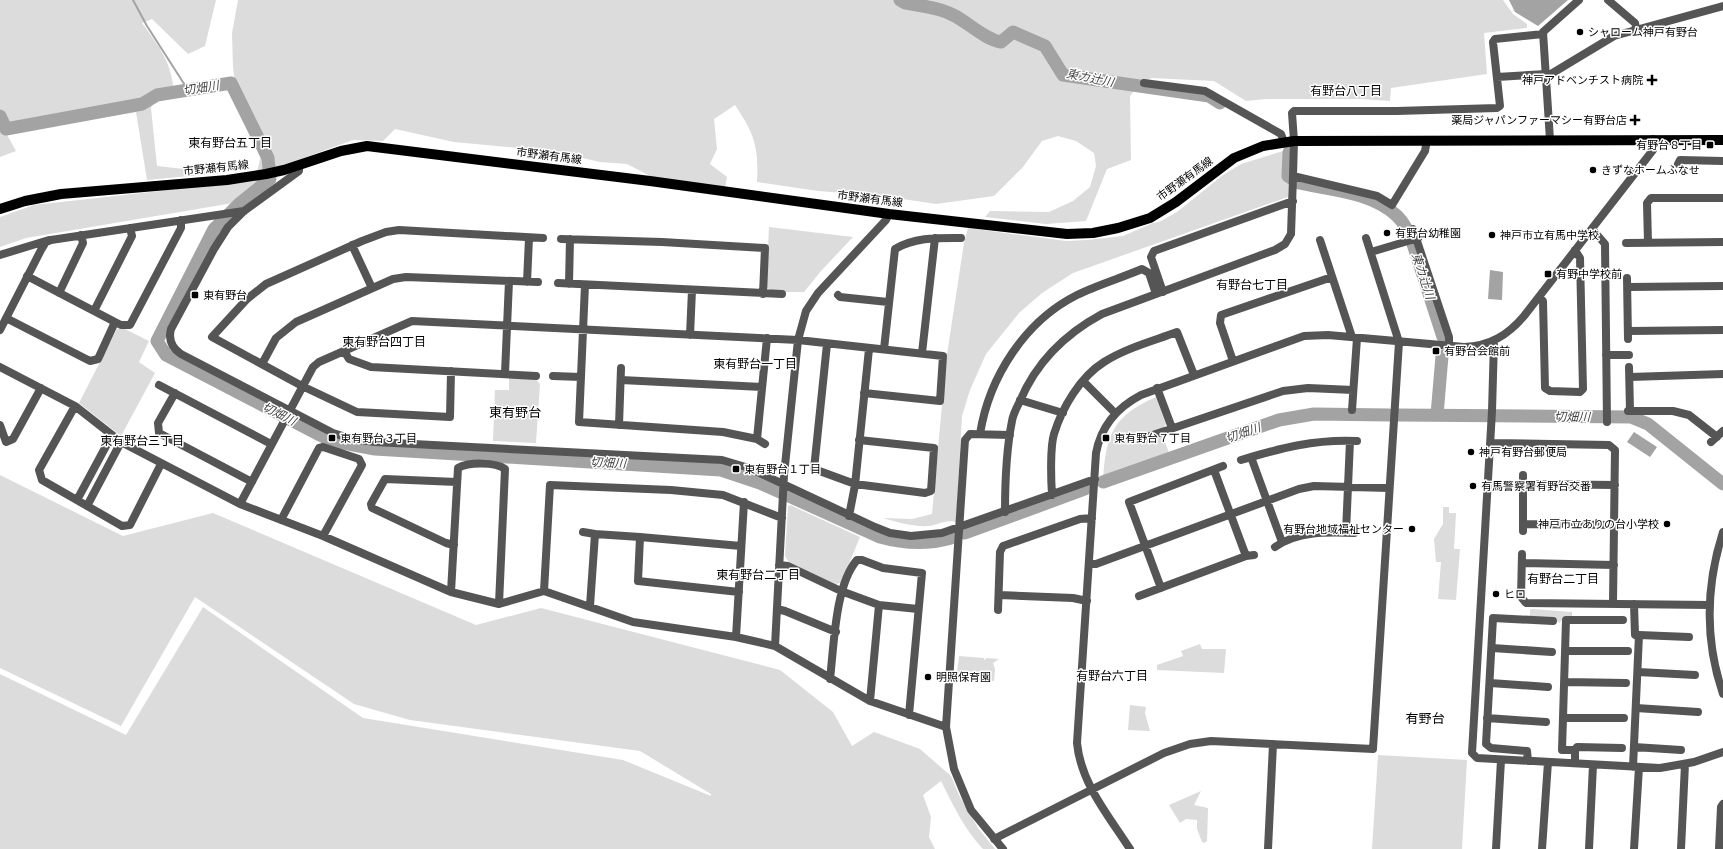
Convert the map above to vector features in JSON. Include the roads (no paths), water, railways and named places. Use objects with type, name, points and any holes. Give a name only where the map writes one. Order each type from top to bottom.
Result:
[{"type":"main road","name":"市野瀬有馬線","points":[[0,209],[31,199],[61,194],[227,180],[270,174],[350,149],[379,147],[658,182],[889,214],[1054,233],[1093,233],[1118,228],[1150,218],[1176,202],[1234,158],[1263,146],[1289,142],[1427,140],[1723,140]]},
{"type":"street","points":[[1550,140],[1543,34],[1545,30],[1579,0]]},
{"type":"street","points":[[1608,0],[1635,23],[1636,28]]},
{"type":"street","points":[[1497,77],[1546,75],[1614,36],[1636,28],[1723,6]]},
{"type":"street","points":[[1004,512],[1006,471],[1012,420],[1026,386],[1045,358],[1082,324],[1102,314],[1275,250],[1285,244],[1291,234],[1293,176],[1289,142],[1292,113],[1294,111],[1397,111],[1497,108],[1500,106],[1492,42],[1495,39],[1543,34]]},
{"type":"street","points":[[1144,83],[1205,91],[1281,134],[1289,142]]},
{"type":"street","points":[[1130,849],[1092,790],[1083,773],[1077,743],[1096,453],[1104,429],[1115,414],[1131,400],[1157,388],[1304,336],[1321,335],[1354,337],[1471,347],[1494,341],[1511,330],[1539,297],[1653,150],[1653,139]]},
{"type":"street","points":[[1293,176],[1377,196],[1392,205],[1425,152],[1427,140]]},
{"type":"street","points":[[1678,164],[1680,160],[1723,161]]},
{"type":"street","points":[[299,166],[299,171],[244,211],[228,227],[214,249],[171,330],[170,339],[173,348],[181,354],[288,411],[333,433],[358,440],[709,459],[737,464],[883,530],[911,536],[930,536],[960,528],[1095,480]]},
{"type":"street","points":[[1648,243],[1647,203],[1651,198],[1723,198]]},
{"type":"street","points":[[1159,293],[1151,257],[1154,251],[1293,201]]},
{"type":"street","points":[[0,255],[51,240],[244,211]]},
{"type":"street","points":[[775,646],[784,484],[798,340],[806,311],[818,293],[886,220],[889,214]]},
{"type":"street","points":[[27,276],[121,325],[130,325],[182,228],[182,220]]},
{"type":"street","points":[[94,311],[132,236],[130,228]]},
{"type":"street","points":[[1413,229],[1418,238],[1449,337],[1449,346]]},
{"type":"street","points":[[1592,229],[1605,244],[1607,419]]},
{"type":"street","points":[[451,371],[450,417],[357,412],[302,386],[212,337],[247,300],[266,284],[352,245],[386,232],[397,230],[543,238]]},
{"type":"street","points":[[59,293],[83,243],[80,235]]},
{"type":"street","points":[[527,282],[530,238]]},
{"type":"street","points":[[922,353],[935,238]]},
{"type":"street","points":[[884,349],[895,249],[916,240],[961,238]]},
{"type":"street","points":[[994,839],[1164,753],[1190,744],[1211,741],[1373,749],[1399,342],[1366,238]]},
{"type":"street","points":[[1371,252],[1418,238]]},
{"type":"street","points":[[561,239],[765,248],[763,294]]},
{"type":"street","points":[[569,284],[570,239]]},
{"type":"street","points":[[0,330],[43,246],[51,240]]},
{"type":"street","points":[[1320,240],[1354,337],[1352,410]]},
{"type":"street","points":[[1626,243],[1723,242]]},
{"type":"street","points":[[352,245],[372,288]]},
{"type":"street","points":[[1539,297],[1543,301],[1545,388],[1550,391],[1580,392],[1583,389],[1580,258],[1575,250]]},
{"type":"street","points":[[980,434],[992,394],[1006,362],[1025,336],[1051,310],[1077,295],[1142,269],[1149,273],[1159,293]]},
{"type":"street","points":[[262,364],[276,338],[285,329],[296,322],[393,279],[406,277],[538,282]]},
{"type":"street","points":[[1233,361],[1220,323],[1221,315],[1332,277]]},
{"type":"street","points":[[1627,278],[1629,287],[1628,335],[1723,330]]},
{"type":"street","points":[[504,373],[509,281]]},
{"type":"street","points":[[558,283],[782,294]]},
{"type":"street","points":[[585,285],[579,422],[723,432],[757,439],[765,444]]},
{"type":"street","points":[[1629,287],[1723,286]]},
{"type":"street","points":[[690,335],[692,290]]},
{"type":"street","points":[[838,295],[840,297],[888,302]]},
{"type":"street","points":[[6,318],[90,361],[95,361],[98,359],[115,322]]},
{"type":"street","points":[[240,504],[288,411],[313,367],[319,362],[412,321],[798,340],[943,356],[940,401],[864,393]]},
{"type":"street","points":[[1052,495],[1054,435],[1070,399],[1083,381],[1103,362],[1124,351],[1177,332],[1194,375]]},
{"type":"street","points":[[757,439],[767,338]]},
{"type":"street","points":[[1494,341],[1492,416],[1472,753],[1477,758],[1501,760],[1660,768],[1685,764],[1723,752]]},
{"type":"street","points":[[827,344],[814,469],[855,484],[925,493],[930,490],[934,448],[859,440]]},
{"type":"street","points":[[850,516],[855,484],[869,349]]},
{"type":"street","points":[[344,351],[349,360],[371,367],[504,373],[536,376]]},
{"type":"street","points":[[1606,355],[1629,355]]},
{"type":"street","points":[[1630,367],[1629,411],[1673,411],[1689,415],[1717,437]]},
{"type":"street","points":[[0,368],[75,406],[121,442],[240,504],[324,536],[451,592],[499,604],[544,591],[633,622],[736,637],[775,646],[870,701],[946,727]]},
{"type":"street","points":[[619,425],[622,380],[621,368]]},
{"type":"street","points":[[1630,377],[1723,374]]},
{"type":"street","points":[[553,376],[582,377]]},
{"type":"street","points":[[622,380],[762,387]]},
{"type":"street","points":[[1083,381],[1115,414]]},
{"type":"street","points":[[159,385],[272,444]]},
{"type":"street","points":[[0,424],[6,442],[13,439],[41,388]]},
{"type":"street","points":[[1157,388],[1172,428]]},
{"type":"street","points":[[1141,439],[1283,391],[1308,388],[1353,390]]},
{"type":"street","points":[[175,393],[158,423],[159,432],[252,482]]},
{"type":"street","points":[[1020,400],[1063,413]]},
{"type":"street","points":[[75,406],[39,470],[42,480],[122,526],[130,525],[161,464]]},
{"type":"street","points":[[1003,849],[972,810],[954,769],[946,727],[965,440],[970,434],[1010,435]]},
{"type":"street","points":[[77,500],[112,435]]},
{"type":"street","points":[[1241,460],[1251,457],[1310,442],[1354,441],[1348,487],[1350,533],[1326,531],[1279,545],[1267,500],[1251,457]]},
{"type":"street","points":[[87,506],[121,442]]},
{"type":"street","points":[[1490,443],[1609,445],[1615,450],[1613,603]]},
{"type":"street","points":[[281,520],[319,448],[323,447],[359,458],[362,465],[324,536]]},
{"type":"street","points":[[451,592],[458,468],[465,464],[500,465],[505,470],[499,604]]},
{"type":"street","points":[[1161,588],[1129,502],[1222,466]]},
{"type":"street","points":[[1139,596],[1250,555],[1231,514],[1214,470]]},
{"type":"street","points":[[1523,475],[1524,528],[1614,524]]},
{"type":"street","points":[[454,545],[446,543],[372,508],[371,504],[384,479],[457,482]]},
{"type":"street","points":[[1524,484],[1615,485]]},
{"type":"street","points":[[544,591],[550,485],[671,490],[723,495],[782,518]]},
{"type":"street","points":[[1089,564],[1096,564],[1299,489],[1314,486],[1390,488]]},
{"type":"street","points":[[736,637],[744,502]]},
{"type":"street","points":[[998,610],[1000,552],[1004,546],[1080,519],[1092,518]]},
{"type":"street","points":[[583,532],[741,546]]},
{"type":"street","points":[[1723,532],[1714,564],[1710,605],[1711,644],[1723,694]]},
{"type":"street","points":[[590,606],[595,534]]},
{"type":"street","points":[[640,537],[638,581],[739,592]]},
{"type":"street","points":[[1522,554],[1521,597],[1526,603],[1710,605]]},
{"type":"street","points":[[830,679],[841,591],[852,565],[857,560],[862,560],[883,568],[922,573],[909,715]]},
{"type":"street","points":[[1522,563],[1614,565]]},
{"type":"street","points":[[779,565],[788,566],[841,591],[878,605],[918,609]]},
{"type":"street","points":[[998,595],[1073,598],[1087,601]]},
{"type":"street","points":[[1634,604],[1634,630],[1635,635],[1639,637]]},
{"type":"street","points":[[870,701],[878,605]]},
{"type":"street","points":[[777,610],[785,611],[836,632]]},
{"type":"street","points":[[1528,761],[1527,751],[1491,748],[1486,744],[1493,618],[1553,621]]},
{"type":"street","points":[[1622,748],[1577,747],[1575,750],[1562,750],[1566,620],[1623,620]]},
{"type":"street","points":[[1639,637],[1639,635],[1689,637]]},
{"type":"street","points":[[1634,849],[1636,767],[1634,747],[1639,637]]},
{"type":"street","points":[[1492,648],[1552,652]]},
{"type":"street","points":[[1566,651],[1628,651]]},
{"type":"street","points":[[1638,672],[1695,675]]},
{"type":"street","points":[[1565,682],[1626,683]]},
{"type":"street","points":[[1490,684],[1548,687]]},
{"type":"street","points":[[1636,708],[1698,712]]},
{"type":"street","points":[[1488,718],[1546,722]]},
{"type":"street","points":[[1563,718],[1624,718]]},
{"type":"street","points":[[1268,849],[1273,744]]},
{"type":"street","points":[[1634,747],[1681,750]]},
{"type":"street","points":[[1575,750],[1575,763]]},
{"type":"street","points":[[1496,849],[1501,760]]},
{"type":"street","points":[[1542,849],[1548,762]]},
{"type":"street","points":[[1589,849],[1594,764]]},
{"type":"street","points":[[1681,849],[1685,764]]},
{"type":"street","points":[[1719,849],[1721,807],[1723,804]]},
{"type":"waterway","points":[[133,0],[147,26],[188,90]]},
{"type":"waterway","name":"東カ辻川","points":[[900,0],[905,3],[936,8],[948,12],[988,38],[1001,42],[1013,32],[1045,46],[1063,75],[1209,96],[1220,103]]},
{"type":"waterway","name":"切畑川","points":[[0,116],[6,129],[142,104],[157,95],[231,83],[268,158],[270,179],[239,204],[214,229],[157,341],[166,355],[333,441],[375,449],[721,470],[760,483],[880,537],[916,543],[933,542],[951,538]]},
{"type":"waterway","name":"東カ辻川","points":[[1289,152],[1288,176],[1299,183],[1350,193],[1375,201],[1386,207],[1399,218],[1413,244],[1443,337]]},
{"type":"waterway","name":"東カ辻川","points":[[1437,415],[1442,356]]},
{"type":"waterway","name":"切畑川","points":[[1103,482],[1279,420],[1314,414],[1389,415]]},
{"type":"waterway","name":"切畑川","points":[[1398,415],[1631,417],[1648,424],[1723,484]]},
{"type":"waterway","name":"切畑川","points":[[965,533],[1085,489]]},
{"type":"place","name":"シャローム神戸有野台","points":[[1580,32]]},
{"type":"place","name":"神戸アドベンチスト病院","points":[[1652,80]]},
{"type":"place","name":"薬局ジャパンファーマシー有野台店","points":[[1635,120]]},
{"type":"place","name":"有野台８丁目","points":[[1710,145]]},
{"type":"place","name":"きずなホームふなせ","points":[[1593,170]]},
{"type":"place","name":"有野台幼稚園","points":[[1387,233]]},
{"type":"place","name":"神戸市立有馬中学校","points":[[1492,235]]},
{"type":"place","name":"有野中学校前","points":[[1548,274]]},
{"type":"place","name":"東有野台","points":[[195,295]]},
{"type":"place","name":"有野台会館前","points":[[1436,351]]},
{"type":"place","name":"東有野台３丁目","points":[[332,438]]},
{"type":"place","name":"東有野台７丁目","points":[[1106,438]]},
{"type":"place","name":"神戸有野台郵便局","points":[[1471,452]]},
{"type":"place","name":"東有野台１丁目","points":[[736,469]]},
{"type":"place","name":"有馬警察署有野台交番","points":[[1473,486]]},
{"type":"place","name":"神戸市立ありの台小学校","points":[[1667,524]]},
{"type":"place","name":"有野台地域福祉センター","points":[[1412,529]]},
{"type":"place","name":"ヒロ","points":[[1496,594]]},
{"type":"place","name":"明照保育園","points":[[928,677]]},
{"type":"district","name":"有野台八丁目","points":[[1346,91]]},
{"type":"district","name":"東有野台五丁目","points":[[230,143]]},
{"type":"district","name":"有野台七丁目","points":[[1252,285]]},
{"type":"district","name":"東有野台四丁目","points":[[384,342]]},
{"type":"district","name":"東有野台一丁目","points":[[755,364]]},
{"type":"district","name":"東有野台","points":[[515,412]]},
{"type":"district","name":"東有野台三丁目","points":[[142,441]]},
{"type":"district","name":"東有野台二丁目","points":[[758,575]]},
{"type":"district","name":"有野台二丁目","points":[[1563,579]]},
{"type":"district","name":"有野台六丁目","points":[[1112,676]]},
{"type":"district","name":"有野台","points":[[1425,718]]}]
